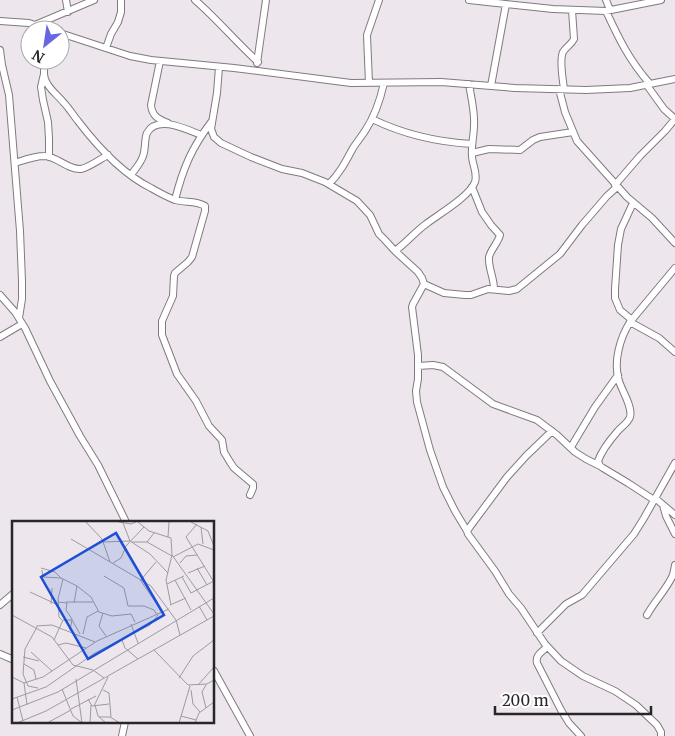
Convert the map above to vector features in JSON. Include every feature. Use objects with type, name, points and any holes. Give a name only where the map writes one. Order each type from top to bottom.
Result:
[{"type":"street","points":[[66,0],[68,12]]},
{"type":"street","points":[[48,20],[94,0]]},
{"type":"street","points":[[106,48],[118,22],[121,12],[121,0]]},
{"type":"street","points":[[194,0],[258,62]]},
{"type":"street","points":[[257,71],[266,0]]},
{"type":"street","points":[[369,83],[367,35],[379,0]]},
{"type":"street","points":[[469,0],[572,10],[608,10],[661,0]]},
{"type":"street","points":[[424,284],[444,293],[465,295],[471,295],[488,289],[509,291],[517,289],[552,261],[568,245],[582,225],[640,156],[675,119],[664,108],[628,56],[619,39],[606,0]]},
{"type":"street","points":[[491,86],[506,4]]},
{"type":"street","points":[[572,10],[574,39],[564,51],[561,59],[561,89],[565,112],[573,132],[577,141],[616,186],[652,218],[675,243]]},
{"type":"street","points":[[0,21],[20,22]]},
{"type":"street","points":[[70,36],[130,56],[160,61],[351,83],[441,82],[548,90],[586,90],[630,88],[675,79]]},
{"type":"street","points":[[0,50],[9,95],[22,261],[21,321]]},
{"type":"street","points":[[160,61],[151,105],[154,115],[171,124],[201,135]]},
{"type":"street","points":[[219,67],[211,129],[214,137],[221,143],[251,157],[282,169],[302,173],[347,194],[363,206],[370,215],[379,234],[422,278],[424,284],[412,307],[418,366],[417,402],[430,450],[443,487],[455,511],[471,539],[548,647],[561,660],[583,676],[615,691],[636,705],[657,725],[661,736]]},
{"type":"street","points":[[44,72],[41,87],[48,122],[50,157]]},
{"type":"street","points":[[44,72],[48,84],[77,120],[120,167],[131,176],[175,200],[198,202],[205,206],[192,258],[175,273],[173,296],[162,321],[162,335],[177,374],[196,401],[210,426],[222,440],[224,452],[230,462],[234,468],[253,484],[250,495]]},
{"type":"street","points":[[329,184],[343,167],[372,119],[381,97],[384,83]]},
{"type":"street","points":[[395,252],[472,187],[476,177],[472,153],[474,124],[469,84]]},
{"type":"street","points":[[372,119],[405,133],[432,140],[472,144]]},
{"type":"street","points":[[175,200],[192,150],[213,120]]},
{"type":"street","points":[[131,176],[144,155],[146,135],[149,130],[160,124],[171,124]]},
{"type":"street","points":[[472,153],[489,149],[520,150],[540,137],[573,132]]},
{"type":"street","points":[[14,164],[34,157],[46,156],[73,169],[82,169],[108,154]]},
{"type":"street","points":[[472,187],[482,212],[500,235],[489,258],[494,289]]},
{"type":"street","points":[[633,203],[621,229],[618,246],[615,298],[620,310],[631,321],[652,333],[675,352]]},
{"type":"street","points":[[600,466],[598,461],[603,451],[630,416],[618,374],[617,360],[625,330],[675,268]]},
{"type":"street","points":[[0,295],[21,321],[50,381],[98,465],[126,521]]},
{"type":"street","points":[[0,337],[21,321]]},
{"type":"street","points":[[418,366],[433,365],[443,367],[493,404],[537,420],[575,452],[664,505],[675,515]]},
{"type":"street","points":[[570,447],[618,374]]},
{"type":"street","points":[[468,532],[507,477],[552,431]]},
{"type":"street","points":[[537,633],[566,604],[582,595],[634,534],[654,499],[670,477],[675,463]]},
{"type":"street","points":[[664,505],[666,516],[675,534]]},
{"type":"street","points":[[647,615],[666,587],[675,566]]},
{"type":"street","points":[[0,605],[12,595]]},
{"type":"street","points":[[548,647],[536,658],[537,663],[561,710],[569,723],[581,736]]},
{"type":"street","points":[[0,654],[12,659]]},
{"type":"street","points":[[215,673],[250,736]]}]
